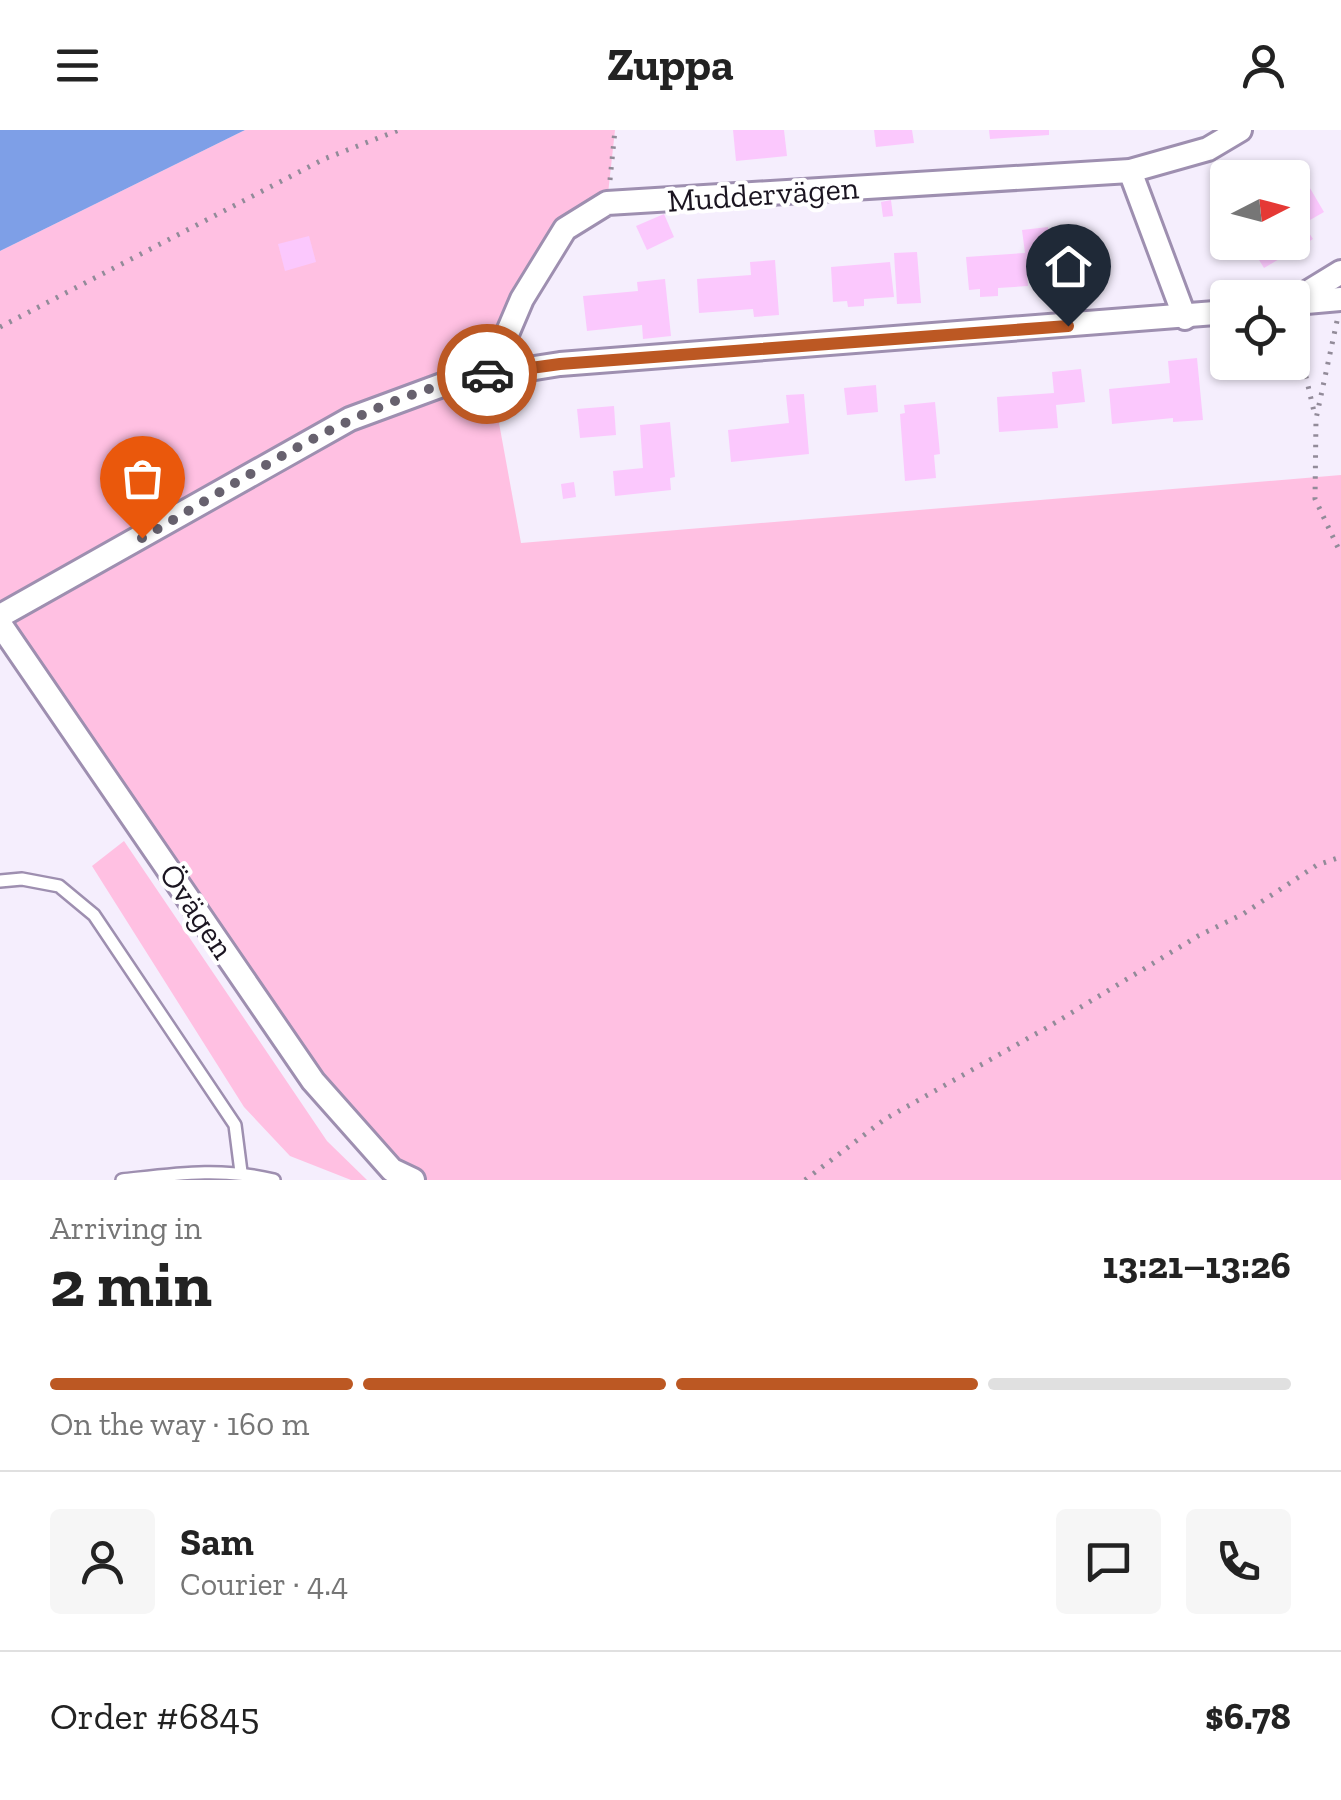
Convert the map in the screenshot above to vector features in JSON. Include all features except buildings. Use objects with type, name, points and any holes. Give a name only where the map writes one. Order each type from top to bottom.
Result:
[{"type":"street","name":"Muddervägen","points":[[490,374],[522,300],[565,229],[607,203],[1130,171],[1208,149],[1240,130]]},
{"type":"street","points":[[1130,171],[1185,318]]},
{"type":"street","points":[[1310,291],[1341,272]]},
{"type":"street","points":[[1310,302],[1341,301]]},
{"type":"street","points":[[0,620],[350,419],[454,380],[560,364],[1210,315]]},
{"type":"street","name":"Övägen","points":[[0,620],[313,1081],[392,1170],[413,1180]]},
{"type":"lane","points":[[0,881],[59,886],[94,914],[234,1125],[241,1172]]},
{"type":"lane","points":[[122,1180],[216,1170],[274,1180]]},
{"type":"path","points":[[0,326],[324,159],[399,130]]},
{"type":"path","points":[[607,203],[615,130]]},
{"type":"path","points":[[1341,301],[1316,419],[1315,499],[1341,554]]},
{"type":"path","points":[[1307,380],[1316,419]]},
{"type":"path","points":[[805,1180],[884,1119],[1198,936],[1243,914],[1317,865],[1341,857]]},
{"type":"shaded area","points":[[245,130],[615,130],[607,203],[565,229],[490,374],[521,543],[1341,475],[1341,1180],[413,1180],[355,1130],[22,653],[0,648],[0,251]]},
{"type":"shaded area","points":[[124,841],[327,1141],[367,1180],[351,1180],[290,1156],[244,1107],[92,866]]},
{"type":"water","points":[[0,130],[245,130],[0,251]]},
{"type":"way so far","points":[[142,538],[350,419],[454,380],[487,374]]},
{"type":"route","points":[[487,374],[560,364],[1068,326]]}]
